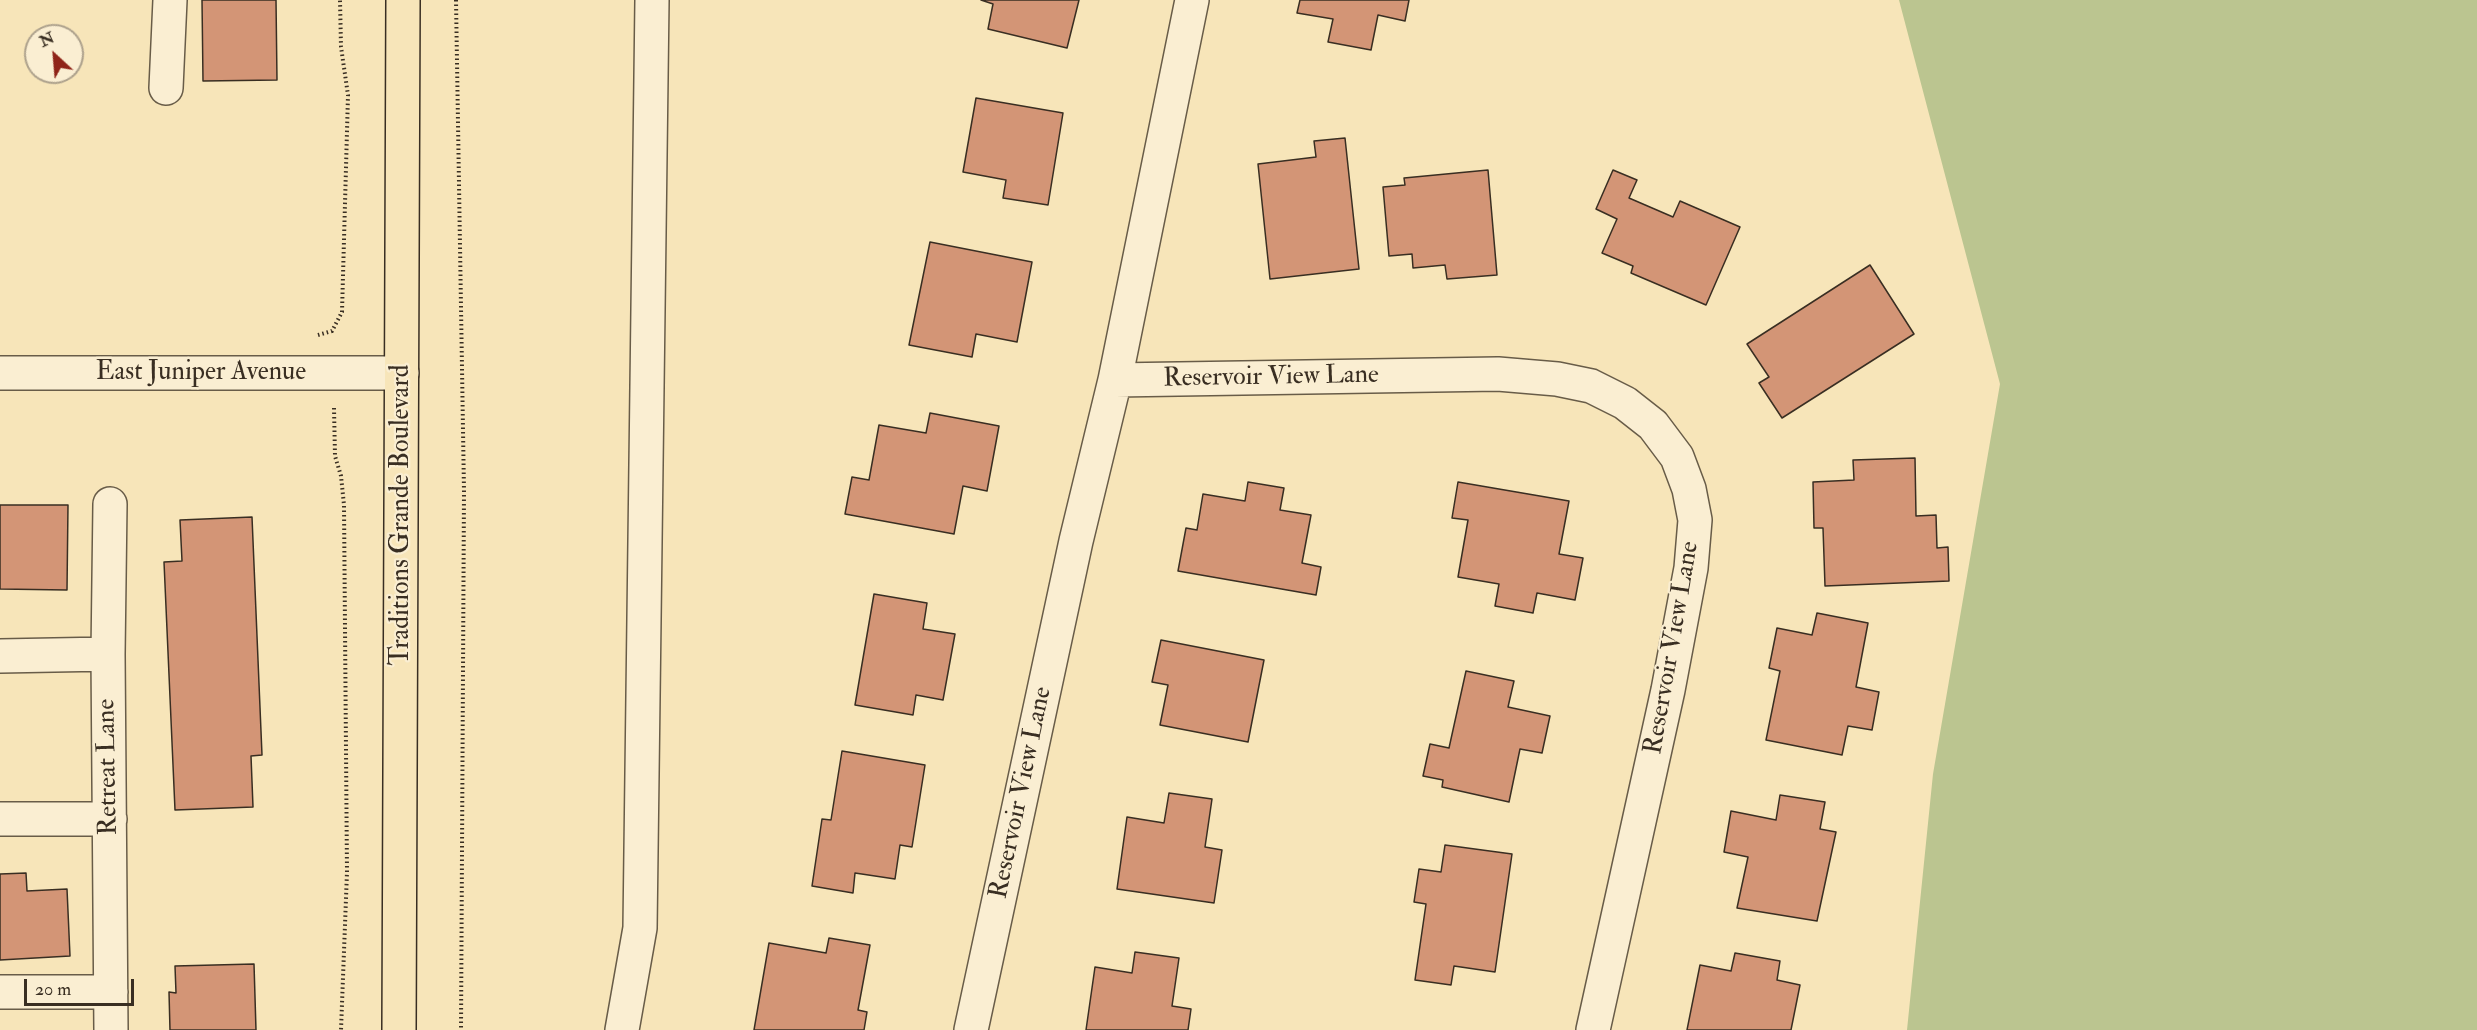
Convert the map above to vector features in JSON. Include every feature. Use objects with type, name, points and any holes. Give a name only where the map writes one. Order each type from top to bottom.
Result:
[{"type":"main road","name":"Traditions Grande Boulevard","points":[[399,1030],[403,0]]},
{"type":"street","points":[[166,88],[170,0]]},
{"type":"street","points":[[622,1030],[640,928],[652,0]]},
{"type":"street","name":"Reservoir View Lane","points":[[971,1030],[1074,552],[1115,380],[1192,0]]},
{"type":"street","name":"East Juniper Avenue","points":[[0,374],[402,373]]},
{"type":"street","name":"Reservoir View Lane","points":[[1115,380],[1498,374],[1557,379],[1591,386],[1624,403],[1653,425],[1665,441],[1677,458],[1689,489],[1695,520],[1691,568],[1668,690],[1593,1030]]},
{"type":"street","name":"Retreat Lane","points":[[110,504],[108,654],[111,1030]]},
{"type":"street","points":[[0,656],[108,654]]},
{"type":"street","points":[[0,819],[110,819]]},
{"type":"street","points":[[0,992],[111,992]]},
{"type":"path","points":[[310,338],[332,331],[342,312],[348,95],[341,46],[340,0]]},
{"type":"path","points":[[456,0],[464,491],[460,1030]]},
{"type":"path","points":[[334,424],[335,456],[341,476],[344,505],[347,872],[341,1030]]},
{"type":"green space","points":[[1899,0],[2477,0],[2477,1030],[1907,1030],[1933,774],[2000,384]]},
{"type":"building","points":[[202,0],[276,0],[277,80],[203,81]]},
{"type":"building","points":[[981,0],[1079,0],[1067,48],[988,29],[993,4]]},
{"type":"building","points":[[1300,0],[1409,0],[1405,21],[1378,15],[1371,50],[1328,42],[1333,19],[1297,13]]},
{"type":"building","points":[[976,98],[1063,113],[1048,205],[1003,198],[1006,180],[963,172]]},
{"type":"building","points":[[1345,138],[1359,269],[1270,279],[1258,164],[1316,157],[1314,141]]},
{"type":"building","points":[[1488,170],[1497,275],[1447,279],[1445,265],[1413,268],[1412,254],[1389,256],[1383,187],[1405,185],[1404,178]]},
{"type":"building","points":[[1613,170],[1637,180],[1629,198],[1673,217],[1680,201],[1740,227],[1706,305],[1631,273],[1633,266],[1602,253],[1617,219],[1596,209]]},
{"type":"building","points":[[930,242],[1032,262],[1017,342],[976,334],[972,357],[909,345]]},
{"type":"building","points":[[1870,265],[1914,334],[1782,418],[1759,383],[1769,377],[1747,344]]},
{"type":"building","points":[[930,413],[999,426],[987,491],[963,486],[954,534],[845,514],[852,477],[869,480],[879,425],[926,433]]},
{"type":"building","points":[[1915,458],[1916,516],[1936,515],[1937,548],[1948,547],[1949,581],[1825,586],[1823,528],[1814,528],[1813,482],[1854,480],[1853,460]]},
{"type":"building","points":[[1248,482],[1284,488],[1280,510],[1311,515],[1302,563],[1321,567],[1316,595],[1178,571],[1186,528],[1197,530],[1203,494],[1245,501]]},
{"type":"building","points":[[1458,482],[1569,501],[1559,554],[1583,558],[1575,600],[1537,593],[1533,613],[1495,606],[1499,584],[1458,577],[1468,520],[1452,518]]},
{"type":"building","points":[[0,505],[68,505],[67,590],[0,589]]},
{"type":"building","points":[[252,517],[262,755],[251,756],[253,807],[175,810],[164,562],[182,561],[180,520]]},
{"type":"building","points":[[874,594],[927,603],[923,629],[955,634],[943,700],[916,695],[913,715],[855,705]]},
{"type":"building","points":[[1817,613],[1868,623],[1856,687],[1879,692],[1872,730],[1848,726],[1842,755],[1766,740],[1780,671],[1769,668],[1777,628],[1812,635]]},
{"type":"building","points":[[1161,640],[1264,660],[1248,742],[1160,725],[1168,685],[1152,682]]},
{"type":"building","points":[[1466,671],[1514,681],[1508,707],[1550,716],[1542,753],[1520,749],[1509,802],[1442,787],[1443,780],[1423,776],[1430,744],[1449,748]]},
{"type":"building","points":[[842,751],[925,765],[912,847],[900,845],[895,879],[855,873],[853,893],[812,886],[822,819],[831,820]]},
{"type":"building","points":[[1169,793],[1212,799],[1205,847],[1222,850],[1214,903],[1117,889],[1127,817],[1164,823]]},
{"type":"building","points":[[1780,795],[1825,802],[1820,829],[1836,832],[1817,921],[1737,908],[1748,857],[1724,852],[1731,811],[1776,820]]},
{"type":"building","points":[[1445,845],[1512,854],[1495,972],[1454,966],[1451,985],[1415,980],[1426,904],[1414,902],[1419,869],[1441,872]]},
{"type":"building","points":[[26,873],[27,891],[67,889],[70,956],[0,960],[0,874]]},
{"type":"building","points":[[829,938],[870,945],[858,1010],[867,1012],[864,1030],[754,1030],[769,943],[826,953]]},
{"type":"building","points":[[1135,952],[1179,958],[1172,1006],[1191,1009],[1188,1030],[1086,1030],[1095,967],[1132,973]]},
{"type":"building","points":[[1735,953],[1780,961],[1777,980],[1800,985],[1791,1030],[1687,1030],[1700,965],[1731,971]]},
{"type":"building","points":[[254,964],[256,1030],[170,1030],[169,992],[176,993],[175,966]]}]
